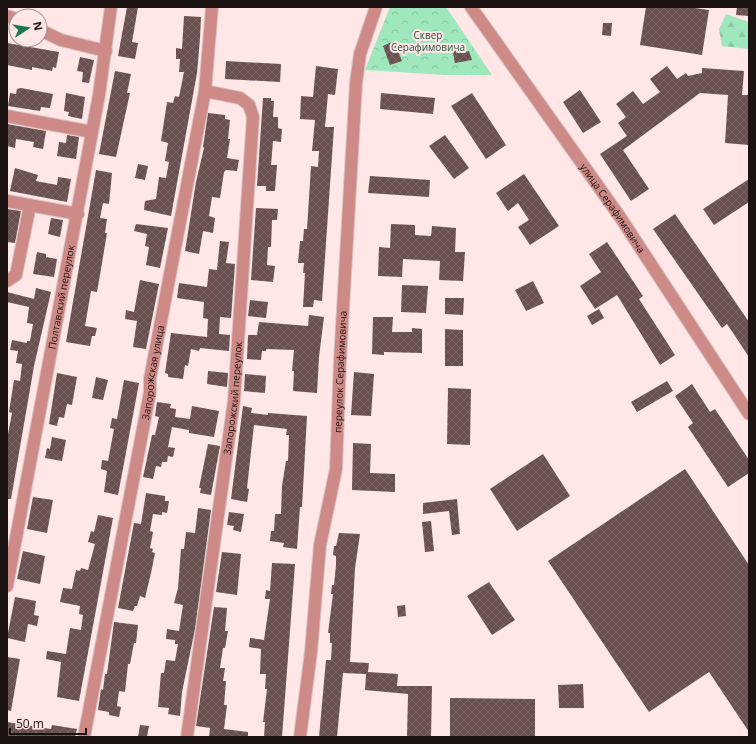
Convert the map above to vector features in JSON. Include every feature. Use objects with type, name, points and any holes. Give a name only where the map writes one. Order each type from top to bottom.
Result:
[{"type":"street","name":"Полтавский переулок","points":[[7,586],[78,214],[106,51],[112,7]]},
{"type":"street","name":"Запорожская улица","points":[[84,737],[150,392],[150,379],[205,91],[212,7]]},
{"type":"street","name":"переулок Серафимовича","points":[[300,737],[311,652],[320,545],[336,469],[340,353],[356,83],[360,54],[376,7]]},
{"type":"street","name":"улица Серафимовича","points":[[471,7],[620,217],[749,414]]},
{"type":"street","points":[[48,34],[61,40],[106,51]]},
{"type":"street","name":"Запорожский переулок","points":[[186,737],[234,400],[253,117],[249,104],[240,98],[205,91]]},
{"type":"street","points":[[7,116],[92,132]]},
{"type":"street","points":[[7,200],[78,214]]},
{"type":"street","points":[[7,281],[16,275],[30,205]]},
{"type":"green space","name":"Сквер Серафимовича","points":[[390,7],[446,7],[492,75],[445,75],[365,70]]},
{"type":"green space","points":[[726,14],[749,22],[749,49],[722,46],[719,29]]},
{"type":"building","points":[[127,7],[138,7],[132,42],[138,43],[135,59],[118,56]]},
{"type":"building","points":[[646,7],[688,7],[709,10],[702,55],[640,45]]},
{"type":"building","points":[[737,7],[749,7],[749,16],[736,15]]},
{"type":"building","points":[[184,16],[201,17],[200,38],[197,73],[171,216],[144,210],[145,201],[156,199],[159,177],[166,178],[169,162],[165,161],[168,143],[161,141],[167,102],[173,103],[175,96],[179,97],[184,72],[179,72],[180,59],[176,59],[176,48],[182,49]]},
{"type":"building","points":[[603,23],[612,23],[611,36],[602,35]]},
{"type":"building","points":[[394,41],[402,61],[390,65],[383,46]]},
{"type":"building","points":[[7,43],[8,48],[36,48],[59,52],[56,68],[53,67],[52,71],[32,67],[32,70],[7,65]]},
{"type":"building","points":[[460,46],[463,52],[469,51],[472,60],[455,63],[452,48]]},
{"type":"building","points":[[80,57],[94,60],[89,83],[82,82],[83,72],[77,71]]},
{"type":"building","points":[[226,61],[281,64],[280,82],[225,79]]},
{"type":"building","points":[[316,66],[338,69],[335,95],[328,94],[325,127],[334,127],[322,301],[314,300],[313,307],[303,307],[305,273],[303,273],[304,263],[298,263],[300,241],[303,241],[304,229],[307,229],[311,166],[318,167],[319,151],[312,151],[315,120],[300,119],[301,96],[313,97]]},
{"type":"building","points":[[667,66],[677,79],[686,73],[688,76],[702,73],[702,68],[744,71],[742,95],[749,95],[749,145],[725,143],[728,95],[700,93],[623,150],[649,189],[631,201],[600,154],[627,136],[618,123],[626,117],[616,104],[633,91],[643,104],[660,92],[650,79]]},
{"type":"building","points":[[115,71],[131,74],[127,93],[130,93],[116,157],[99,154]]},
{"type":"building","points":[[21,88],[53,94],[50,108],[41,107],[40,111],[8,106],[10,93],[16,94],[17,89]]},
{"type":"building","points":[[580,90],[601,122],[583,133],[563,102]]},
{"type":"building","points":[[66,93],[85,97],[82,119],[68,116],[69,112],[64,111]]},
{"type":"building","points":[[381,93],[435,98],[433,114],[380,109]]},
{"type":"building","points":[[472,93],[506,145],[486,159],[451,106]]},
{"type":"building","points":[[263,98],[271,98],[271,101],[274,101],[273,117],[278,117],[278,128],[282,129],[281,142],[273,141],[271,165],[277,165],[275,191],[266,191],[266,186],[257,186]]},
{"type":"building","points":[[208,113],[225,115],[225,119],[230,120],[228,139],[230,139],[227,158],[239,160],[237,171],[226,170],[224,172],[220,198],[212,197],[209,216],[215,218],[213,233],[203,231],[199,254],[185,251],[196,182],[204,148]]},
{"type":"building","points":[[7,124],[46,131],[43,149],[33,147],[34,142],[16,139],[15,148],[7,146]]},
{"type":"building","points":[[67,135],[79,137],[76,159],[57,156],[59,142],[66,143]]},
{"type":"building","points":[[445,135],[469,168],[454,179],[429,146]]},
{"type":"building","points":[[138,164],[148,166],[145,180],[135,178]]},
{"type":"building","points":[[15,168],[38,175],[36,181],[57,185],[58,177],[71,179],[67,202],[10,191]]},
{"type":"building","points":[[96,170],[112,173],[109,204],[103,203],[100,218],[107,219],[105,233],[107,233],[97,292],[91,291],[85,326],[97,328],[95,336],[92,336],[90,346],[66,342]]},
{"type":"building","points":[[524,174],[559,226],[530,245],[518,227],[529,220],[518,203],[508,211],[496,193]]},
{"type":"building","points":[[370,176],[430,180],[429,197],[368,193]]},
{"type":"building","points":[[749,179],[749,202],[714,225],[703,209]]},
{"type":"building","points":[[256,208],[278,209],[277,220],[272,220],[271,247],[268,247],[267,265],[275,266],[273,282],[251,280]]},
{"type":"building","points":[[7,209],[21,211],[15,243],[7,242]]},
{"type":"building","points":[[675,214],[749,322],[749,357],[727,324],[722,328],[653,229]]},
{"type":"building","points":[[51,218],[63,220],[60,237],[48,234]]},
{"type":"building","points":[[136,224],[168,228],[160,268],[146,265],[149,247],[145,246],[147,234],[134,231]]},
{"type":"building","points":[[391,224],[415,225],[415,235],[431,236],[432,226],[456,228],[455,252],[465,252],[463,281],[439,280],[440,261],[403,259],[402,277],[378,276],[379,247],[390,248]]},
{"type":"building","points":[[220,241],[229,242],[226,263],[235,264],[231,318],[220,317],[219,334],[230,335],[229,351],[200,348],[199,351],[191,349],[188,366],[185,365],[183,379],[168,377],[168,374],[165,373],[171,333],[207,337],[208,319],[203,318],[204,302],[177,298],[179,283],[207,287],[209,269],[217,270]]},
{"type":"building","points":[[607,242],[643,296],[639,299],[675,355],[660,365],[617,295],[595,309],[580,286],[601,272],[589,254]]},
{"type":"building","points":[[37,252],[46,254],[46,257],[57,259],[54,277],[33,274]]},
{"type":"building","points":[[140,280],[159,284],[146,349],[133,347],[137,321],[125,319],[126,310],[134,312]]},
{"type":"building","points":[[533,281],[544,303],[526,311],[515,290]]},
{"type":"building","points":[[402,285],[428,286],[426,313],[401,312]]},
{"type":"building","points":[[36,288],[51,292],[34,366],[11,499],[7,499],[7,439],[12,413],[9,412],[14,380],[20,381],[22,364],[16,363],[18,351],[10,350],[12,340],[27,343],[27,341],[30,341],[33,324],[27,323],[29,307],[7,302],[7,292],[34,299]]},
{"type":"building","points":[[445,298],[464,298],[463,315],[445,314]]},
{"type":"building","points":[[250,300],[268,302],[266,318],[248,316]]},
{"type":"building","points":[[599,309],[604,318],[592,325],[587,316]]},
{"type":"building","points":[[309,315],[324,317],[319,357],[317,393],[293,391],[294,371],[292,371],[294,350],[266,349],[266,351],[262,351],[261,360],[247,359],[248,335],[257,335],[259,322],[308,326]]},
{"type":"building","points":[[373,317],[393,317],[392,332],[412,332],[412,328],[422,329],[422,353],[384,352],[384,355],[372,354]]},
{"type":"building","points":[[445,329],[463,330],[463,366],[445,366]]},
{"type":"building","points":[[208,371],[228,373],[227,387],[207,384]]},
{"type":"building","points":[[354,372],[374,374],[371,416],[351,415]]},
{"type":"building","points":[[57,373],[77,377],[72,405],[67,404],[64,418],[59,417],[57,426],[49,424]]},
{"type":"building","points":[[245,374],[266,376],[265,393],[244,391]]},
{"type":"building","points":[[96,377],[108,380],[103,400],[92,398]]},
{"type":"building","points":[[124,380],[139,383],[118,495],[104,492],[107,471],[101,469],[102,460],[108,461],[114,429],[110,428],[112,418],[117,419]]},
{"type":"building","points":[[667,381],[673,391],[637,412],[631,402]]},
{"type":"building","points":[[692,384],[710,412],[715,409],[749,460],[749,473],[728,487],[688,427],[693,423],[675,396]]},
{"type":"building","points":[[448,388],[471,389],[470,445],[447,444]]},
{"type":"building","points":[[157,402],[171,404],[170,408],[176,409],[175,417],[190,419],[192,406],[219,411],[214,437],[189,433],[189,430],[172,427],[168,447],[175,448],[173,457],[168,456],[167,462],[162,462],[161,467],[156,466],[153,479],[143,477],[152,435],[155,435],[159,417],[155,416]]},
{"type":"building","points":[[243,406],[252,408],[251,413],[307,416],[302,507],[300,507],[297,549],[283,547],[284,543],[270,541],[271,531],[274,531],[275,514],[281,514],[282,486],[286,461],[288,461],[289,435],[286,435],[287,429],[254,425],[247,488],[249,489],[247,502],[231,499]]},
{"type":"building","points":[[52,437],[66,440],[62,461],[45,458],[47,448],[50,449]]},
{"type":"building","points":[[353,443],[371,444],[370,473],[395,474],[395,492],[352,490]]},
{"type":"building","points":[[208,444],[220,446],[211,495],[200,493],[201,488],[199,488]]},
{"type":"building","points":[[543,454],[570,496],[517,531],[490,489]]},
{"type":"building","points":[[685,469],[749,565],[749,732],[709,672],[649,712],[548,561]]},
{"type":"building","points":[[146,493],[165,496],[165,501],[169,501],[167,513],[162,512],[162,515],[153,514],[150,531],[153,532],[150,548],[153,549],[152,552],[155,553],[151,573],[145,598],[140,596],[137,606],[135,606],[133,611],[118,608],[134,523],[141,524]]},
{"type":"building","points":[[33,497],[53,500],[47,533],[27,529]]},
{"type":"building","points":[[457,499],[460,534],[452,535],[449,511],[423,514],[423,503]]},
{"type":"building","points":[[198,508],[211,510],[195,629],[182,692],[180,716],[168,714],[169,708],[158,707],[161,673],[164,673],[166,660],[175,661],[178,644],[175,644],[175,640],[166,639],[167,629],[179,631],[183,605],[174,603],[178,588],[181,549],[184,549],[186,532],[195,533]]},
{"type":"building","points":[[229,512],[244,514],[241,532],[233,530],[234,526],[227,525]]},
{"type":"building","points":[[98,515],[113,518],[79,701],[57,697],[61,662],[46,659],[47,651],[66,654],[70,628],[81,630],[83,615],[79,614],[80,606],[60,602],[63,588],[72,589],[76,570],[80,571],[81,568],[88,570],[95,544],[88,542],[91,531],[94,532]]},
{"type":"building","points":[[431,521],[434,551],[425,552],[422,522]]},
{"type":"building","points":[[339,533],[360,534],[355,568],[350,662],[369,663],[368,672],[398,674],[397,686],[432,686],[431,737],[407,737],[408,694],[365,690],[366,674],[343,673],[337,737],[319,737],[326,660],[331,660],[332,643],[330,643],[330,633],[328,633],[333,594],[331,594],[332,585],[334,585],[336,565],[336,556],[333,555],[334,546],[336,546]]},
{"type":"building","points":[[23,551],[45,556],[40,584],[17,579]]},
{"type":"building","points":[[222,552],[241,554],[237,595],[216,592]]},
{"type":"building","points":[[272,563],[295,564],[282,737],[264,737],[265,722],[263,722],[267,689],[265,689],[266,674],[260,674],[261,649],[249,647],[250,638],[264,640],[270,599],[265,599],[266,590],[270,591]]},
{"type":"building","points":[[489,582],[515,620],[492,635],[467,596]]},
{"type":"building","points":[[15,597],[36,601],[34,615],[39,616],[37,626],[28,624],[25,642],[7,638]]},
{"type":"building","points":[[405,605],[406,616],[398,617],[397,606]]},
{"type":"building","points":[[214,607],[227,608],[225,631],[228,631],[225,648],[223,648],[220,668],[225,668],[223,681],[226,681],[224,705],[227,705],[224,729],[248,732],[248,737],[209,737],[210,728],[196,726]]},
{"type":"building","points":[[114,622],[138,625],[136,643],[134,643],[130,664],[128,664],[125,692],[119,691],[117,706],[121,707],[119,717],[109,715],[109,712],[98,710],[101,689],[103,690],[105,674],[107,674]]},
{"type":"building","points":[[7,657],[20,659],[11,711],[7,710]]},
{"type":"building","points":[[583,684],[584,708],[559,708],[558,685]]},
{"type":"building","points":[[450,698],[535,699],[535,737],[450,737]]},
{"type":"building","points":[[7,722],[51,729],[52,725],[77,729],[75,737],[7,737]]},
{"type":"building","points":[[140,725],[149,726],[147,737],[138,737]]}]
